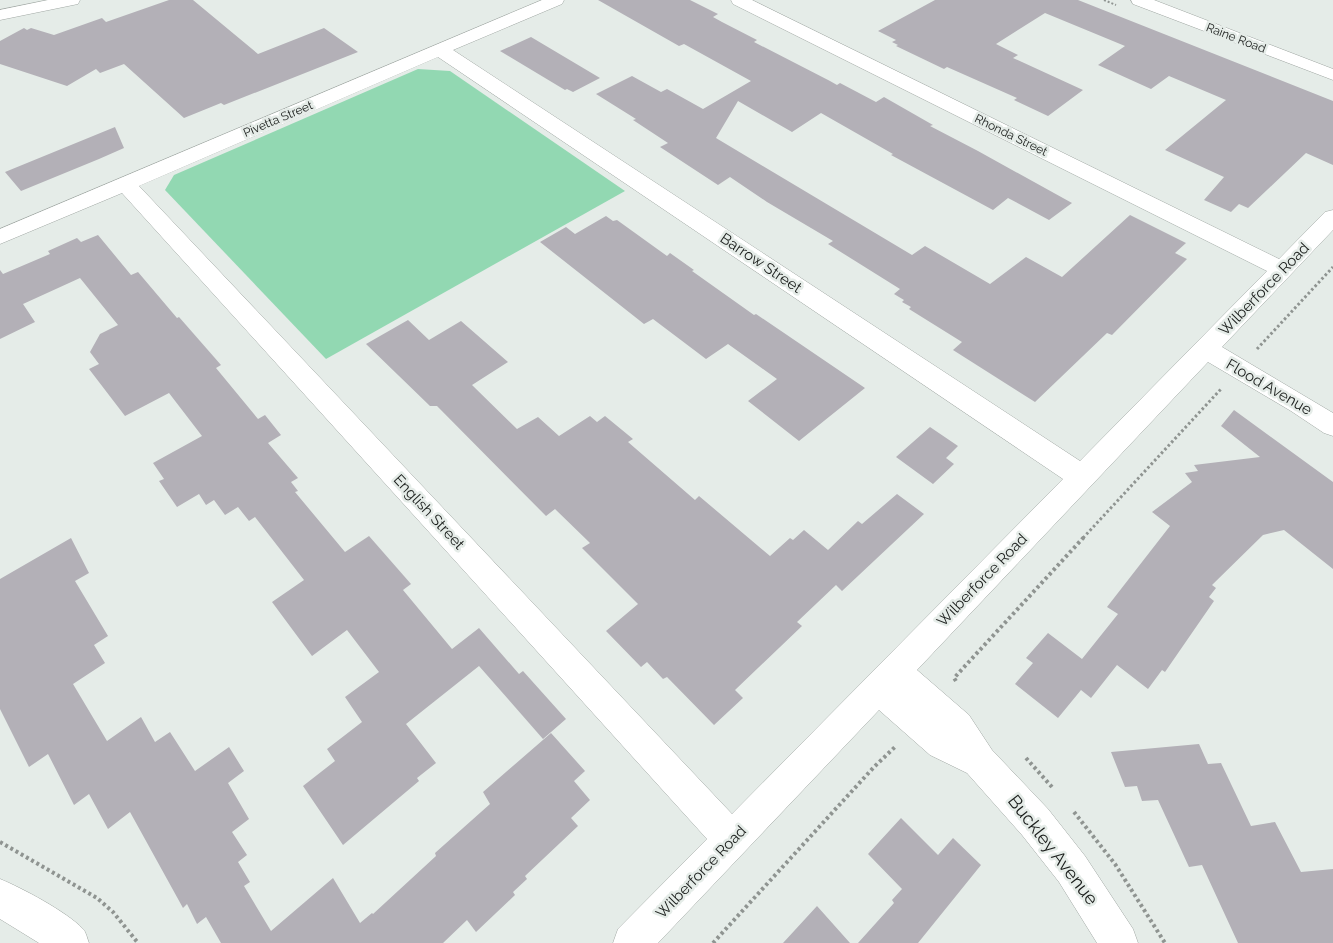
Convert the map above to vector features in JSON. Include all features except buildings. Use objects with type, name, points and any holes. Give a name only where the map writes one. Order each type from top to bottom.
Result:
[{"type":"street","points":[[0,6],[34,0]]},
{"type":"street","points":[[0,15],[72,0]]},
{"type":"street","name":"Pivetta Street","points":[[0,237],[556,0]]},
{"type":"street","name":"Rhonda Street","points":[[738,0],[1284,270]]},
{"type":"street","name":"Raine Road","points":[[1139,0],[1333,75]]},
{"type":"street","name":"Barrow Street","points":[[440,50],[1082,477]]},
{"type":"street","name":"English Street","points":[[126,184],[732,840]]},
{"type":"street","name":"Wilberforce Road","points":[[632,943],[1205,349],[1284,270],[1333,217]]},
{"type":"street","name":"Flood Avenue","points":[[1205,349],[1300,404],[1333,426]]},
{"type":"street","name":"Buckley Avenue","points":[[886,679],[937,705],[942,743],[980,762],[1035,822],[1072,869],[1120,943]]},
{"type":"street","points":[[0,898],[52,929],[70,943]]},
{"type":"path","points":[[713,943],[874,767],[937,705],[954,678],[1333,267]]},
{"type":"path","points":[[937,705],[954,678]]},
{"type":"path","points":[[1019,752],[1058,793]]},
{"type":"path","points":[[1070,807],[1115,864],[1165,943]]},
{"type":"path","points":[[0,842],[97,898],[113,912],[138,943]]},
{"type":"green space","points":[[418,69],[450,71],[625,191],[326,359],[165,190],[174,175]]}]
